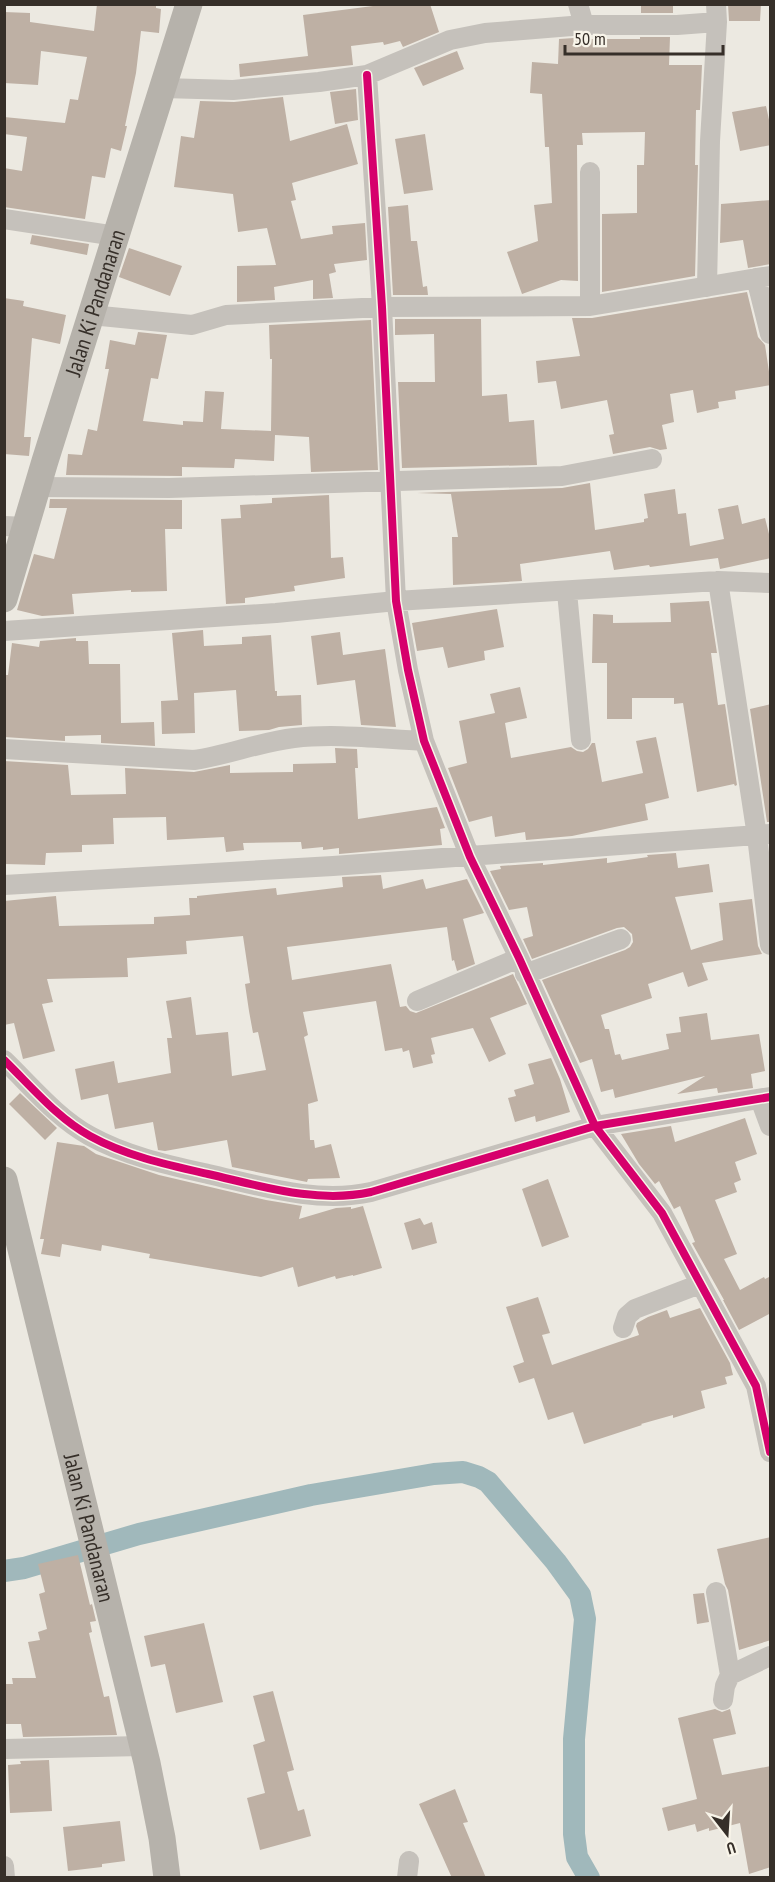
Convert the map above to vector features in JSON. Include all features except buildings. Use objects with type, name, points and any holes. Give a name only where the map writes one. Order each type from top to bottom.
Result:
[{"type":"main road","name":"Jalan Ki Pandanaran","points":[[4,599],[15,526],[37,487],[189,4]]},
{"type":"main road","name":"Jalan Ki Pandanaran","points":[[4,1180],[142,1746],[157,1812],[167,1878]]},
{"type":"street","points":[[578,4],[584,25]]},
{"type":"street","points":[[162,88],[233,90],[320,82],[367,75],[450,40],[485,33],[584,25],[677,25],[717,14],[710,141],[707,287]]},
{"type":"street","points":[[367,75],[392,481],[396,601],[424,741],[470,857],[595,1125],[662,1213],[756,1386],[764,1395],[771,1452]]},
{"type":"street","points":[[590,172],[590,306]]},
{"type":"street","points":[[4,219],[116,236]]},
{"type":"street","points":[[91,315],[192,325],[226,315],[382,307],[590,306],[763,277],[771,334]]},
{"type":"street","points":[[37,487],[169,488],[562,476],[652,459]]},
{"type":"street","points":[[4,631],[276,613],[396,601],[718,581],[771,583]]},
{"type":"street","points":[[718,581],[764,835],[771,945]]},
{"type":"street","points":[[567,592],[581,740]]},
{"type":"street","points":[[4,749],[194,760],[212,758],[265,743],[318,736],[424,741]]},
{"type":"street","points":[[4,885],[470,857],[764,835]]},
{"type":"street","points":[[417,1001],[522,966],[621,939]]},
{"type":"street","points":[[4,1060],[47,1102],[79,1129],[97,1140],[161,1163],[296,1193],[338,1196],[371,1192],[595,1125],[765,1098],[771,1126]]},
{"type":"street","points":[[623,1328],[627,1316],[635,1309],[700,1284]]},
{"type":"street","points":[[716,1592],[730,1675],[725,1686],[723,1700]]},
{"type":"street","points":[[730,1675],[771,1656]]},
{"type":"street","points":[[4,1749],[142,1746]]},
{"type":"street","points":[[4,1866],[5,1878]]},
{"type":"waterway","points":[[4,1571],[24,1568],[139,1534],[311,1495],[434,1474],[463,1472],[479,1477],[488,1482],[556,1562],[580,1595],[585,1619],[574,1739],[574,1834],[577,1857],[589,1878]]},
{"type":"cycle path","points":[[367,75],[382,307],[396,601],[424,741],[470,857],[519,958],[595,1126],[662,1213],[756,1386],[770,1452]]},
{"type":"cycle path","points":[[4,1060],[66,1120],[90,1136],[118,1149],[163,1163],[269,1188],[330,1196],[371,1192],[595,1126],[770,1097]]}]
